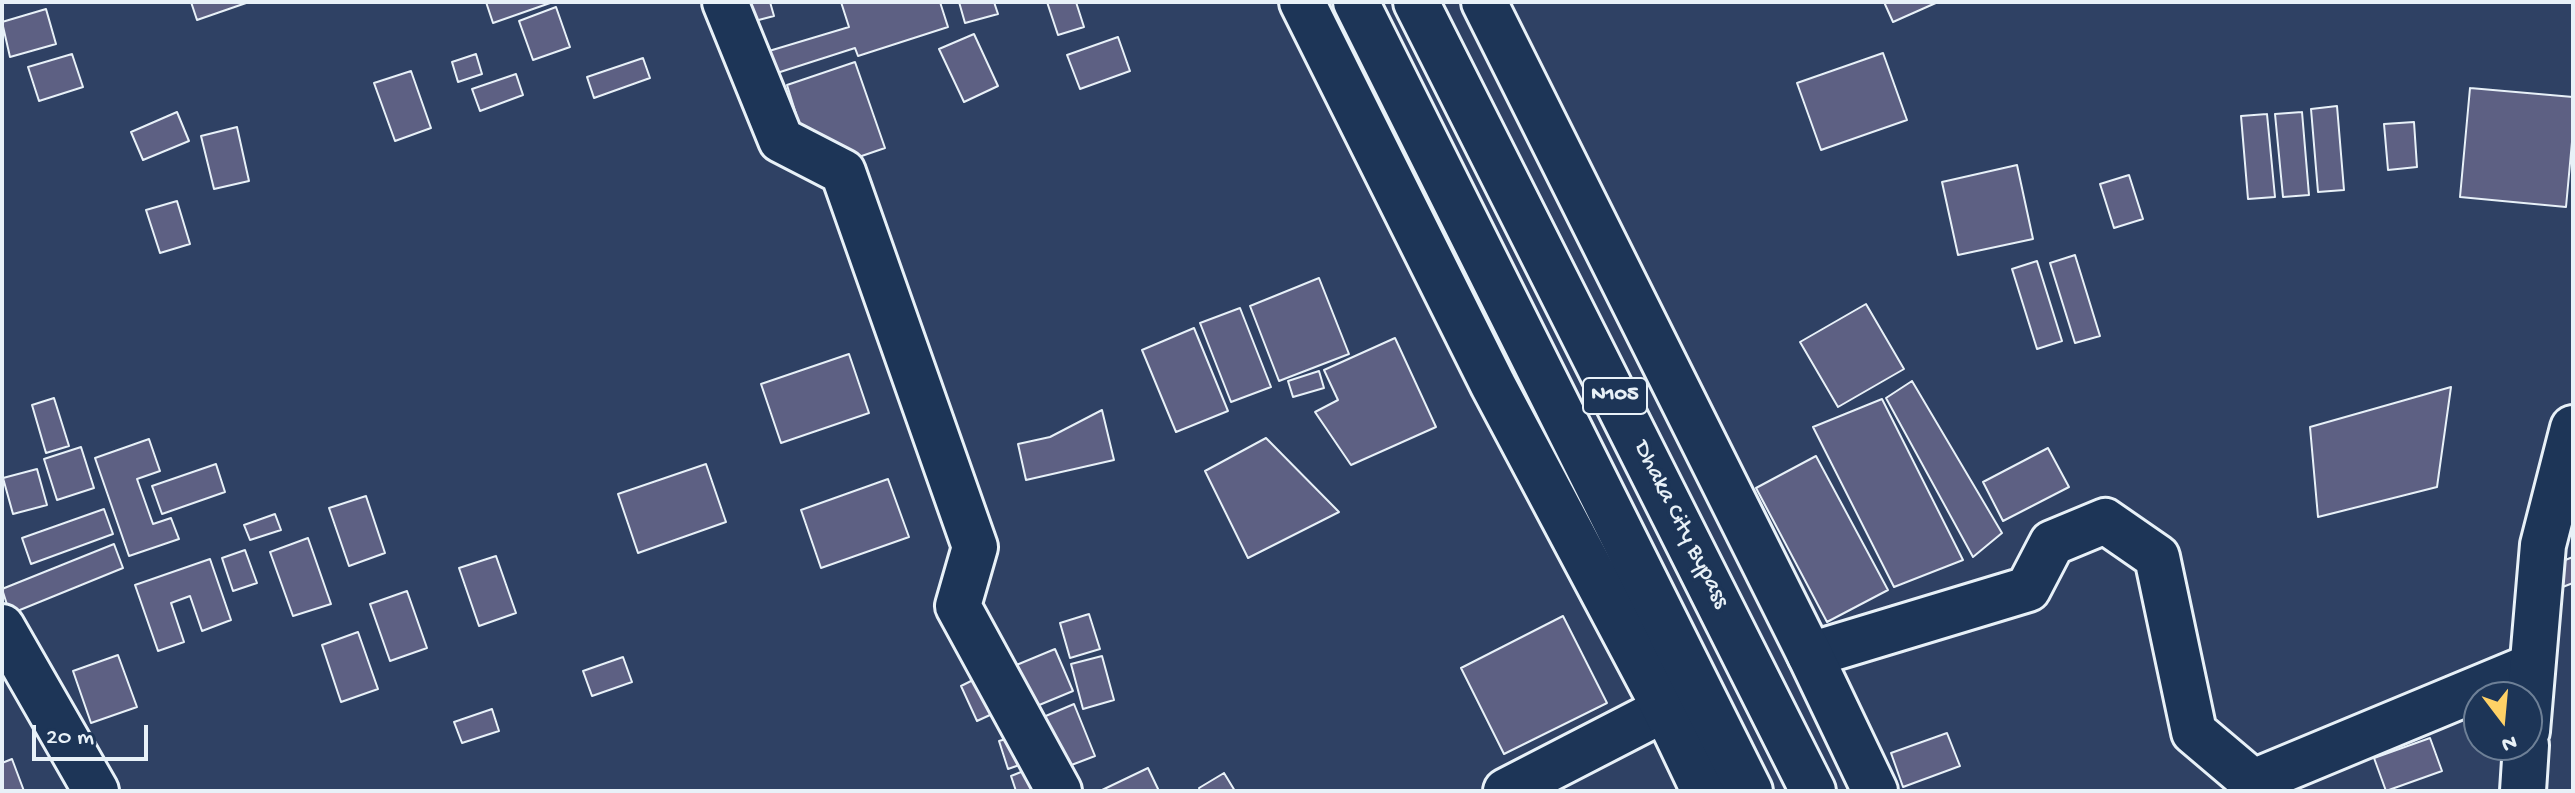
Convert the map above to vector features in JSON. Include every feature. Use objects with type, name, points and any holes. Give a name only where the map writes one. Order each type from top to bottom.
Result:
[{"type":"main road","points":[[725,2],[781,140],[843,172],[975,547],[958,606],[1059,791]]},
{"type":"main road","points":[[1302,2],[1493,385],[1665,709],[1704,791]]},
{"type":"main road","name":"N105","points":[[1356,2],[1750,791]]},
{"type":"main road","name":"Dhaka City Bypass","points":[[1416,2],[1813,791]]},
{"type":"main road","points":[[1484,2],[1875,791]]},
{"type":"main road","points":[[2531,681],[2558,541],[2573,428]]},
{"type":"main road","points":[[1810,655],[2028,589],[2052,543],[2105,521],[2157,557],[2194,732],[2253,782],[2532,666]]},
{"type":"main road","points":[[2,627],[96,791]]},
{"type":"main road","points":[[1506,791],[1665,709]]},
{"type":"main road","points":[[2523,791],[2525,761]]},
{"type":"building","points":[[191,2],[249,2],[197,20]]},
{"type":"building","points":[[486,2],[553,2],[493,23]]},
{"type":"building","points":[[741,2],[770,2],[774,16],[747,23]]},
{"type":"building","points":[[841,2],[940,2],[948,27],[858,56],[855,48],[777,73],[769,51],[849,27]]},
{"type":"building","points":[[959,2],[994,2],[998,14],[965,23]]},
{"type":"building","points":[[1047,2],[1076,2],[1084,27],[1058,35]]},
{"type":"building","points":[[1884,2],[1938,2],[1893,22]]},
{"type":"building","points":[[556,7],[570,47],[533,60],[519,21]]},
{"type":"building","points":[[46,9],[56,44],[10,57],[2,22]]},
{"type":"building","points":[[974,34],[998,86],[964,102],[939,49]]},
{"type":"building","points":[[1118,37],[1130,71],[1080,89],[1067,55]]},
{"type":"building","points":[[1883,53],[1907,120],[1821,150],[1797,83]]},
{"type":"building","points":[[72,54],[83,87],[39,101],[28,67]]},
{"type":"building","points":[[476,54],[482,74],[458,82],[452,62]]},
{"type":"building","points":[[643,58],[650,78],[594,98],[587,77]]},
{"type":"building","points":[[855,62],[885,148],[850,160],[801,130],[787,85]]},
{"type":"building","points":[[411,71],[431,128],[395,141],[374,83]]},
{"type":"building","points":[[516,74],[523,95],[480,111],[472,89]]},
{"type":"building","points":[[2470,88],[2573,97],[2566,207],[2460,197]]},
{"type":"building","points":[[2337,106],[2344,190],[2318,192],[2311,109]]},
{"type":"building","points":[[177,112],[189,141],[143,160],[131,132]]},
{"type":"building","points":[[2302,112],[2309,195],[2283,197],[2275,114]]},
{"type":"building","points":[[2267,114],[2275,197],[2248,199],[2241,116]]},
{"type":"building","points":[[2414,122],[2417,167],[2388,170],[2384,124]]},
{"type":"building","points":[[237,127],[249,181],[214,189],[201,136]]},
{"type":"building","points":[[2017,165],[2033,239],[1958,255],[1942,182]]},
{"type":"building","points":[[2129,175],[2143,219],[2114,228],[2100,184]]},
{"type":"building","points":[[177,201],[190,244],[160,253],[146,210]]},
{"type":"building","points":[[2075,255],[2100,336],[2075,343],[2050,263]]},
{"type":"building","points":[[2037,261],[2062,341],[2037,349],[2012,269]]},
{"type":"building","points":[[1319,278],[1349,354],[1279,381],[1250,306]]},
{"type":"building","points":[[1866,304],[1904,369],[1838,407],[1800,342]]},
{"type":"building","points":[[1240,308],[1271,387],[1231,402],[1200,323]]},
{"type":"building","points":[[1194,328],[1228,411],[1176,432],[1142,350]]},
{"type":"building","points":[[1395,338],[1436,427],[1351,465],[1315,412],[1338,400],[1324,370]]},
{"type":"building","points":[[849,354],[869,413],[781,443],[761,384]]},
{"type":"building","points":[[1319,371],[1324,388],[1293,397],[1288,381]]},
{"type":"building","points":[[1912,381],[2002,533],[1973,557],[1886,398]]},
{"type":"building","points":[[2451,387],[2437,487],[2318,517],[2310,427]]},
{"type":"building","points":[[54,398],[69,446],[46,453],[32,405]]},
{"type":"building","points":[[1882,399],[1963,560],[1894,587],[1813,427]]},
{"type":"building","points":[[1102,410],[1114,460],[1026,480],[1018,444],[1050,437]]},
{"type":"building","points":[[1266,438],[1339,512],[1248,558],[1205,471]]},
{"type":"building","points":[[149,439],[160,471],[137,479],[153,524],[171,518],[179,539],[129,556],[95,458]]},
{"type":"building","points":[[81,447],[94,488],[57,500],[44,459]]},
{"type":"building","points":[[2048,448],[2069,487],[2003,521],[1983,482]]},
{"type":"building","points":[[1816,456],[1888,590],[1827,622],[1756,488]]},
{"type":"building","points":[[216,464],[225,492],[162,514],[152,486]]},
{"type":"building","points":[[706,464],[726,522],[638,553],[618,494]]},
{"type":"building","points":[[37,469],[47,505],[13,514],[3,478]]},
{"type":"building","points":[[888,479],[909,537],[821,568],[801,510]]},
{"type":"building","points":[[366,496],[385,553],[349,566],[329,508]]},
{"type":"building","points":[[104,509],[113,534],[31,564],[22,538]]},
{"type":"building","points":[[275,514],[281,530],[250,540],[244,525]]},
{"type":"building","points":[[308,538],[331,604],[293,616],[270,552]]},
{"type":"building","points":[[114,544],[123,568],[10,614],[2,589]]},
{"type":"building","points":[[245,550],[257,583],[233,591],[222,558]]},
{"type":"building","points":[[496,556],[516,613],[479,626],[459,568]]},
{"type":"building","points":[[2573,557],[2573,583],[2547,593],[2539,570]]},
{"type":"building","points":[[210,559],[231,620],[202,631],[190,596],[171,603],[184,642],[158,651],[135,585]]},
{"type":"building","points":[[407,591],[427,648],[390,661],[370,604]]},
{"type":"building","points":[[1089,614],[1100,649],[1070,658],[1060,623]]},
{"type":"building","points":[[1563,616],[1607,703],[1504,754],[1461,668]]},
{"type":"building","points":[[358,632],[378,689],[341,702],[322,645]]},
{"type":"building","points":[[1055,649],[1073,691],[1032,708],[1014,666]]},
{"type":"building","points":[[118,655],[137,707],[91,723],[73,671]]},
{"type":"building","points":[[1102,656],[1114,700],[1083,709],[1071,664]]},
{"type":"building","points":[[623,657],[632,682],[592,696],[583,671]]},
{"type":"building","points":[[989,672],[1005,708],[977,721],[961,686]]},
{"type":"building","points":[[1074,704],[1095,756],[1061,769],[1041,718]]},
{"type":"building","points":[[492,709],[499,731],[462,743],[454,722]]},
{"type":"building","points":[[1947,733],[1960,766],[1903,787],[1891,753]]},
{"type":"building","points":[[1016,736],[1025,763],[1008,769],[999,741]]},
{"type":"building","points":[[2430,738],[2442,771],[2386,791],[2374,758]]},
{"type":"building","points":[[12,759],[24,791],[2,791],[2,763]]},
{"type":"building","points":[[1041,764],[1052,791],[1016,791],[1011,776]]},
{"type":"building","points":[[1148,768],[1159,791],[1100,791]]},
{"type":"building","points":[[1224,773],[1235,791],[1200,791],[1199,788]]}]
